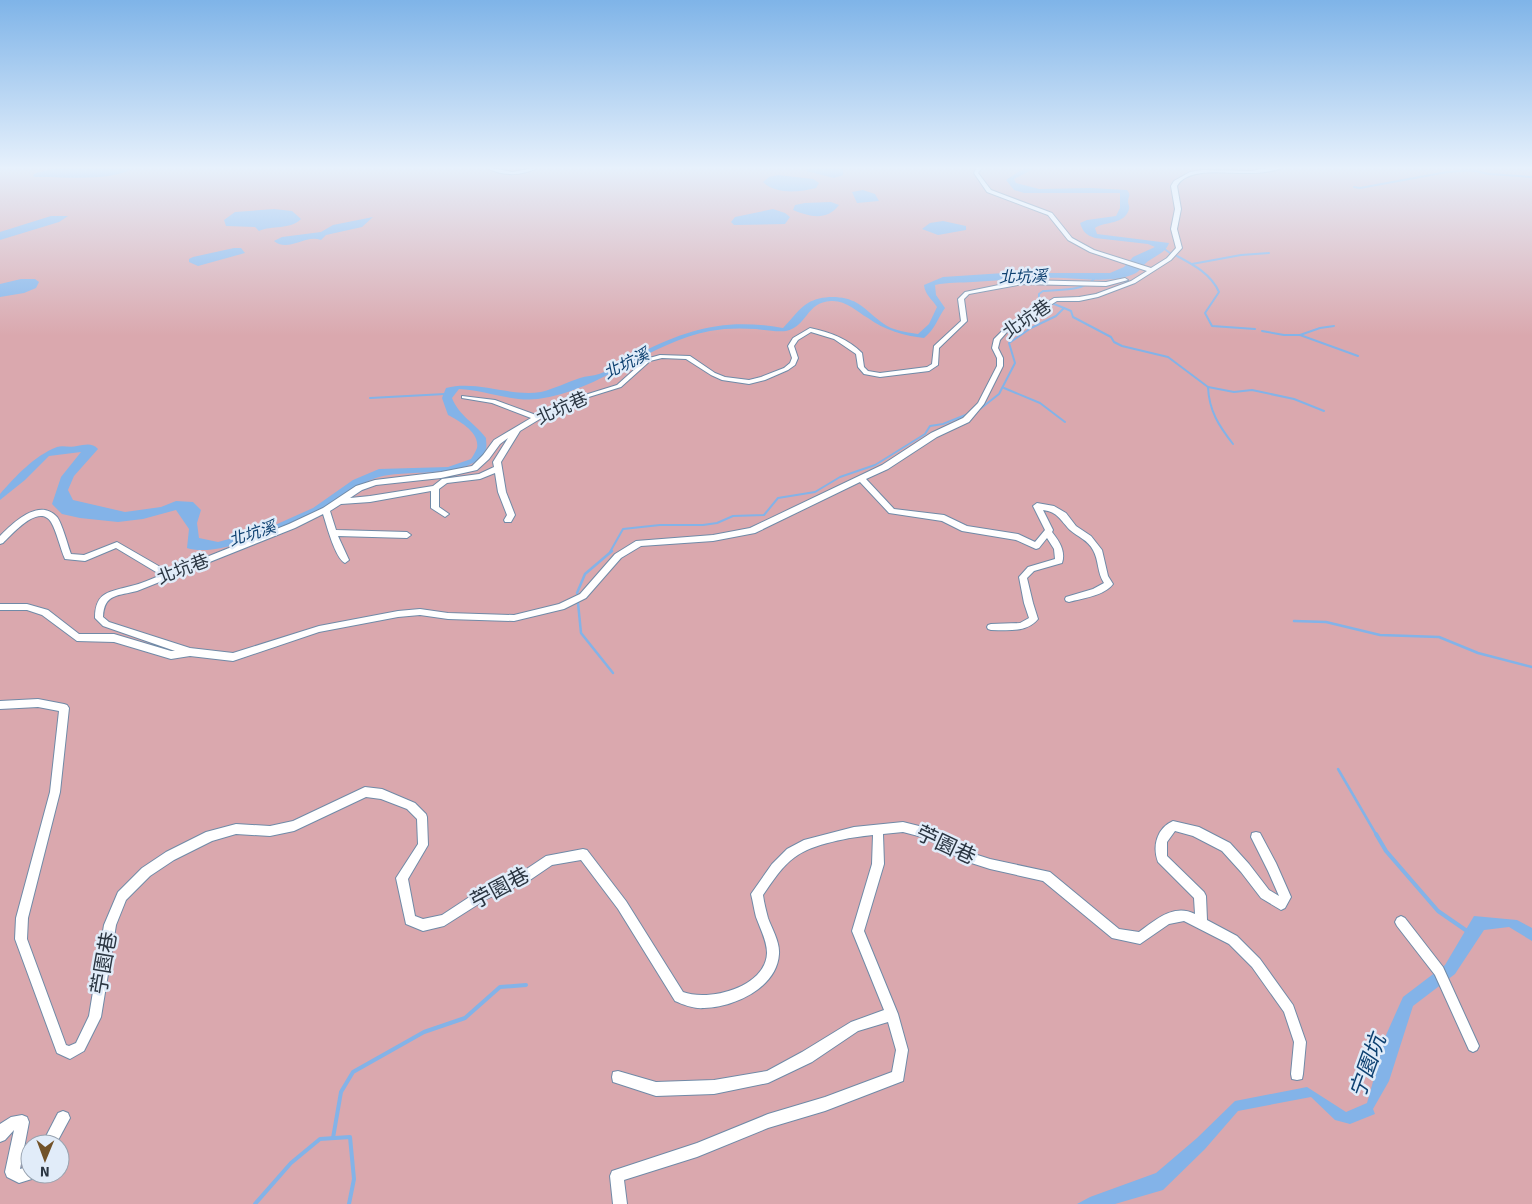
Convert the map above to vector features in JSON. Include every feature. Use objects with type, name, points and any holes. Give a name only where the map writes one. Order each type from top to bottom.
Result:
[{"type":"street","points":[[1057,223],[1070,239],[1092,251],[1150,270]]},
{"type":"street","name":"北坑巷","points":[[1142,276],[1106,284],[1023,282],[967,293],[961,299],[964,321],[936,347],[935,365],[929,369],[880,375],[866,373],[861,367],[859,353],[843,340],[832,335],[810,330],[795,340],[791,346],[795,358],[793,364],[763,379],[750,382],[731,380],[713,374],[688,357],[662,356],[648,360],[619,386],[561,404],[518,428],[497,442],[486,457],[474,468],[442,475],[375,483],[359,488],[326,510],[292,526],[134,589],[108,595],[99,605],[98,618],[106,624],[190,652],[233,657],[319,629],[398,614],[420,612],[448,616],[514,618],[561,607],[583,596],[618,556],[639,543],[660,540],[713,538],[752,531],[885,467],[934,435],[966,420],[981,404],[1000,366],[1000,358],[995,348],[997,339],[1006,330],[1056,299],[1079,299],[1118,289],[1142,276],[1169,259],[1179,248],[1174,229],[1175,223]]},
{"type":"street","points":[[464,397],[493,401],[537,418]]},
{"type":"street","points":[[508,520],[511,515],[502,492],[497,462],[518,428]]},
{"type":"street","points":[[339,501],[370,499],[435,488],[445,481],[480,476],[497,469]]},
{"type":"street","points":[[861,479],[892,510],[944,518],[965,529],[1018,537],[1036,546],[1049,530],[1037,506],[1050,508],[1063,515],[1073,528],[1088,538],[1098,550],[1104,577],[1109,584],[1100,592],[1084,593],[1069,599]]},
{"type":"street","points":[[435,488],[435,508],[445,514]]},
{"type":"street","points":[[326,510],[333,533],[345,560]]},
{"type":"street","points":[[0,541],[26,516],[41,512],[50,514],[54,519],[68,557],[85,558],[117,545],[168,575]]},
{"type":"street","points":[[991,627],[1021,626],[1034,619],[1028,607],[1029,597],[1023,577],[1031,569],[1059,561],[1060,553],[1055,541],[1047,532]]},
{"type":"street","points":[[333,533],[407,535]]},
{"type":"street","name":"北坑巷","points":[[0,607],[27,607],[45,612],[77,636],[114,638],[171,654],[190,652]]},
{"type":"street","name":"苧園巷","points":[[0,705],[38,703],[64,708],[55,792],[22,918],[21,939],[61,1049],[70,1053],[80,1047],[95,1017],[108,934],[122,896],[146,872],[170,856],[210,836],[236,830],[270,830],[294,826],[365,792],[382,794],[411,806],[422,817],[423,845],[402,878],[410,920],[423,925],[444,920],[484,894],[523,878],[550,860],[583,854],[598,871],[633,922],[679,997],[688,1002],[700,1003],[728,998],[748,990],[764,974],[772,962],[773,946],[762,918],[757,894],[776,868],[791,853],[808,844],[854,832],[903,827],[923,832],[937,838],[962,855],[990,864],[1046,876],[1116,934],[1140,938],[1166,919],[1185,915],[1232,940],[1256,963],[1289,1009],[1300,1042],[1297,1074]]},
{"type":"street","points":[[1201,924],[1200,896],[1162,858],[1161,840],[1173,826],[1196,831],[1226,847],[1265,894],[1281,904],[1285,897],[1256,837]]},
{"type":"street","points":[[620,1204],[617,1176],[696,1150],[768,1120],[825,1104],[898,1076],[902,1050],[892,1014],[858,931],[878,864],[878,830]]},
{"type":"street","points":[[1401,922],[1439,971],[1473,1046]]},
{"type":"street","points":[[618,1077],[656,1089],[714,1087],[768,1077],[807,1057],[855,1026],[892,1014]]},
{"type":"street","points":[[54,1134],[63,1118]]},
{"type":"street","points":[[0,1135],[6,1126],[12,1122],[22,1122],[12,1172],[20,1176]]},
{"type":"shaded area","points":[[0,223],[1532,223],[1532,1204],[0,1204]]},
{"type":"water","points":[[28,223],[55,223],[0,240],[0,232]]},
{"type":"water","points":[[225,223],[295,223],[259,231],[255,227],[226,226]]},
{"type":"water","points":[[366,223],[362,227],[326,235],[321,240],[309,239],[285,245],[274,241],[282,237],[321,232],[333,225]]},
{"type":"water","points":[[732,223],[786,223],[785,224],[734,225]]},
{"type":"water","points":[[930,223],[953,223],[966,226],[966,230],[938,235],[922,229]]},
{"type":"water","name":"北坑溪","points":[[1080,223],[1108,223],[1095,228],[1097,234],[1169,243],[1166,249],[1146,263],[1136,273],[1120,278],[1101,280],[1030,278],[935,285],[936,295],[945,308],[934,327],[924,338],[909,336],[888,329],[846,304],[831,301],[823,302],[816,306],[793,329],[775,331],[727,329],[688,337],[646,355],[583,387],[561,394],[538,399],[518,399],[459,389],[452,398],[455,404],[486,438],[486,449],[479,459],[467,466],[453,470],[387,475],[376,478],[294,523],[256,538],[217,549],[201,550],[187,548],[189,529],[176,510],[143,519],[118,522],[62,514],[52,504],[61,477],[81,452],[49,456],[25,480],[0,500],[0,494],[26,467],[49,451],[59,446],[91,445],[98,449],[74,476],[68,490],[73,500],[125,512],[161,507],[176,501],[193,502],[201,510],[197,523],[199,538],[218,542],[266,529],[313,508],[353,480],[379,469],[448,467],[471,459],[477,448],[477,442],[468,428],[448,415],[442,398],[446,388],[470,386],[517,392],[541,392],[580,378],[597,375],[658,344],[692,331],[709,327],[744,324],[783,328],[805,305],[813,300],[826,297],[852,300],[891,328],[918,334],[929,324],[937,307],[927,294],[924,285],[943,277],[1004,273],[1110,273],[1124,267],[1133,257],[1155,247],[1148,244],[1095,238],[1084,231]]},
{"type":"water","points":[[241,248],[245,253],[198,266],[189,262],[189,259],[193,257]]},
{"type":"water","points":[[21,279],[35,279],[39,282],[36,288],[24,293],[0,297],[0,284]]},
{"type":"water","points":[[1474,916],[1517,920],[1532,928],[1532,941],[1509,927],[1484,930],[1455,974],[1413,1006],[1389,1081],[1373,1109],[1375,1114],[1350,1124],[1335,1120],[1311,1097],[1238,1111],[1205,1149],[1163,1190],[1115,1204],[1077,1204],[1090,1197],[1156,1173],[1197,1138],[1235,1101],[1307,1087],[1346,1112],[1367,1103],[1386,1035],[1403,997],[1445,965]]},
{"type":"waterway","points":[[1163,248],[1170,253]]},
{"type":"waterway","points":[[1192,264],[1241,255],[1269,253]]},
{"type":"waterway","points":[[1177,256],[1207,275],[1216,286],[1219,292],[1205,313],[1212,326],[1255,329]]},
{"type":"waterway","name":"北坑溪","points":[[1045,301],[1039,298],[1039,294],[1043,291],[1077,288],[1094,279]]},
{"type":"waterway","points":[[1054,304],[1064,308]]},
{"type":"waterway","points":[[980,409],[999,394],[1015,363],[1009,343],[1031,328],[1056,316],[1064,308]]},
{"type":"waterway","points":[[1064,308],[1071,311],[1073,317],[1111,337],[1114,342],[1122,346],[1168,357],[1208,387]]},
{"type":"waterway","points":[[1300,335],[1320,328],[1334,326]]},
{"type":"waterway","points":[[1262,331],[1284,335],[1300,335]]},
{"type":"waterway","points":[[1300,335],[1358,356]]},
{"type":"waterway","points":[[1208,387],[1234,392],[1252,390],[1294,399],[1324,411]]},
{"type":"waterway","points":[[1208,387],[1210,404],[1216,418],[1233,444]]},
{"type":"waterway","points":[[1004,388],[1040,403],[1065,422]]},
{"type":"waterway","points":[[370,398],[445,394]]},
{"type":"waterway","points":[[610,552],[623,529],[660,525],[703,525],[717,523],[733,516],[764,515],[778,498],[815,492],[840,477],[875,465],[925,434],[930,426],[943,424],[968,414]]},
{"type":"waterway","points":[[577,593],[585,574],[612,551]]},
{"type":"waterway","points":[[578,603],[581,633],[613,673]]},
{"type":"waterway","points":[[1294,621],[1326,622],[1380,635],[1439,637],[1478,653],[1532,667]]},
{"type":"waterway","points":[[1338,769],[1377,836]]},
{"type":"waterway","points":[[1376,834],[1386,851],[1438,911],[1467,931]]},
{"type":"waterway","points":[[333,1138],[341,1092],[353,1072],[424,1032],[465,1018],[500,987],[526,985]]},
{"type":"waterway","points":[[255,1204],[291,1163],[320,1139],[350,1137],[354,1179],[349,1204]]},
{"type":"water label","name":"宁園坑","points":[[1367,1066]]}]
